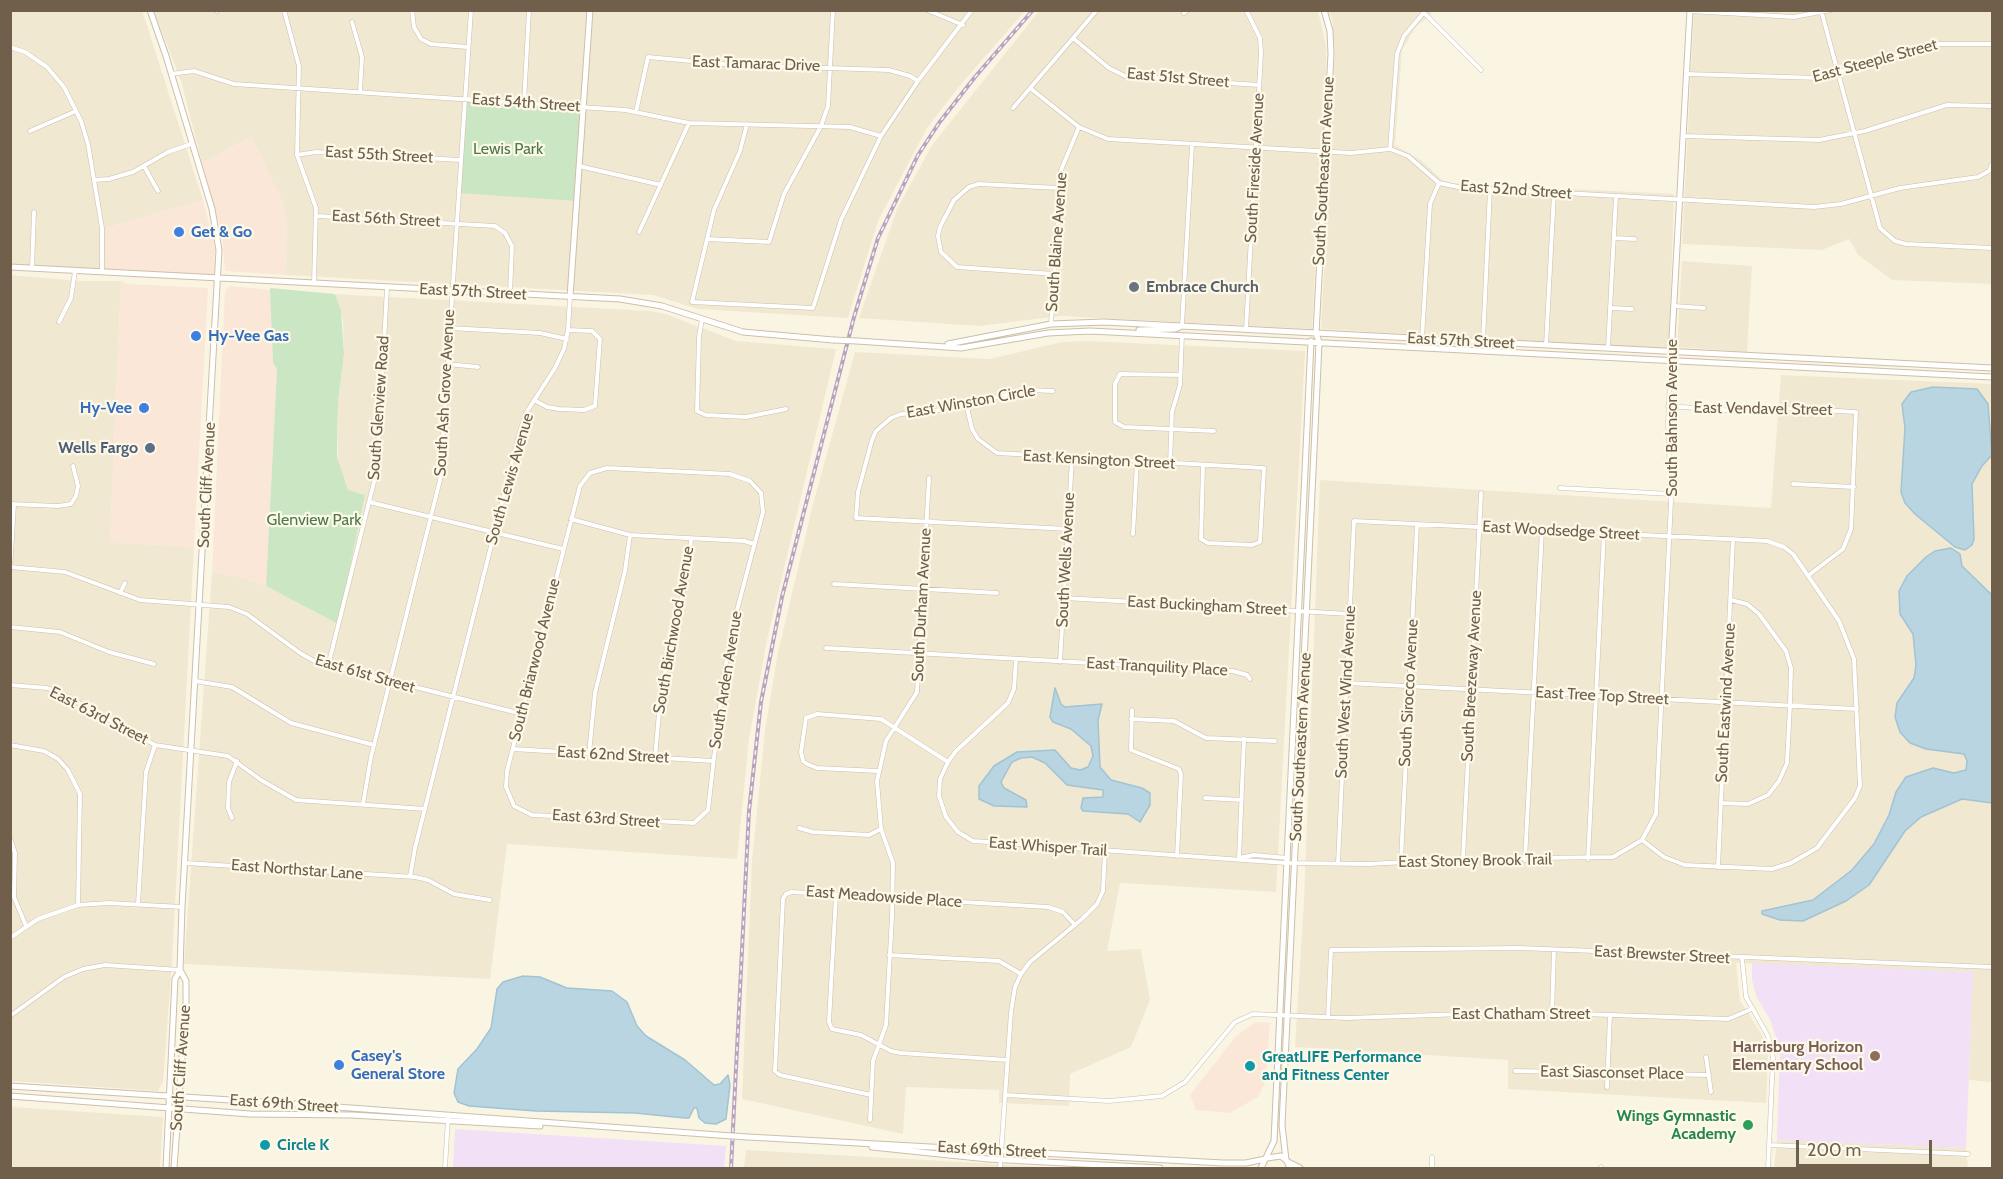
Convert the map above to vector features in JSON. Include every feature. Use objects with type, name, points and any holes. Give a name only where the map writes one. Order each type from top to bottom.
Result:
[{"type":"main road","name":"South Cliff Avenue","points":[[150,10],[216,224],[219,250],[190,750],[180,970],[175,980],[166,1168]]},
{"type":"main road","name":"South Lewis Avenue","points":[[570,297],[590,10]]},
{"type":"main road","name":"South Southeastern Avenue","points":[[1290,1168],[1282,1125],[1296,861],[1319,342],[1316,333],[1331,42],[1324,10]]},
{"type":"main road","name":"South Bahnson Avenue","points":[[1671,361],[1690,11]]},
{"type":"main road","name":"East 57th Street","points":[[10,267],[635,301],[758,334],[833,340],[972,347],[1069,331],[1123,332],[1992,377]]},
{"type":"main road","name":"East 57th Street","points":[[931,345],[965,342],[1051,324],[1093,322],[1992,368]]},
{"type":"main road","points":[[1123,332],[1175,329],[1182,326]]},
{"type":"main road","name":"South Southeastern Avenue","points":[[1261,1168],[1275,1141],[1311,342],[1316,333]]},
{"type":"main road","name":"South Cliff Avenue","points":[[174,1168],[186,991],[186,981],[180,970]]},
{"type":"main road","name":"East 69th Street","points":[[10,1086],[826,1142],[1230,1164],[1277,1156],[1287,1161]]},
{"type":"main road","name":"East 69th Street","points":[[10,1096],[179,1109],[526,1126],[557,1125]]},
{"type":"main road","name":"East 69th Street","points":[[826,1142],[1001,1160],[1160,1168]]},
{"type":"main road","points":[[1287,1161],[1300,1168]]},
{"type":"street","points":[[284,10],[299,66],[297,155],[312,192],[317,216],[314,284]]},
{"type":"street","points":[[412,10],[414,27],[421,39],[431,44],[468,47]]},
{"type":"street","name":"South Ash Grove Avenue","points":[[363,804],[374,745],[440,480],[471,10]]},
{"type":"street","points":[[524,103],[529,10]]},
{"type":"street","points":[[707,239],[769,242],[784,194],[821,126],[828,106],[833,10]]},
{"type":"street","points":[[927,10],[963,25]]},
{"type":"street","points":[[747,124],[740,151],[721,191],[707,239],[693,302],[813,308],[841,220],[881,136],[918,81],[963,25],[972,10]]},
{"type":"street","points":[[1013,108],[1097,10]]},
{"type":"street","name":"South Fireside Avenue","points":[[1246,10],[1260,38],[1246,330]]},
{"type":"street","points":[[1690,11],[1794,17],[1831,10]]},
{"type":"street","points":[[1030,88],[1079,128],[1098,136],[1120,141],[1363,153],[1390,149],[1397,54],[1404,36],[1424,11],[1481,70]]},
{"type":"street","points":[[1821,12],[1880,228],[1894,241],[1906,244],[1992,248]]},
{"type":"street","points":[[352,22],[362,57],[360,91]]},
{"type":"street","name":"East 51st Street","points":[[1073,38],[1108,68],[1125,76],[1259,84]]},
{"type":"street","name":"East Steeple Street","points":[[1686,74],[1802,79],[1838,74],[1934,44],[1992,44]]},
{"type":"street","points":[[10,48],[25,52],[47,67],[64,87],[76,111],[88,144],[103,233],[102,272]]},
{"type":"street","name":"East Tamarac Drive","points":[[636,111],[648,57],[693,63],[899,71],[918,81]]},
{"type":"street","name":"East 54th Street","points":[[171,74],[194,71],[234,84],[636,111],[689,123],[858,128],[881,136]]},
{"type":"street","points":[[1683,136],[1797,141],[1854,134],[1947,105],[1992,106]]},
{"type":"street","points":[[30,131],[76,111]]},
{"type":"street","points":[[639,232],[689,123]]},
{"type":"street","name":"South Blaine Avenue","points":[[1051,324],[1059,188],[1063,162],[1079,128]]},
{"type":"street","points":[[94,180],[119,177],[191,144]]},
{"type":"street","points":[[1182,326],[1192,145]]},
{"type":"street","name":"East 52nd Street","points":[[1390,149],[1408,156],[1440,183],[1491,189],[1814,207],[1841,204],[1900,188],[1978,177],[1989,171],[1992,164]]},
{"type":"street","name":"East 55th Street","points":[[297,155],[322,152],[461,160]]},
{"type":"street","points":[[144,166],[158,191]]},
{"type":"street","points":[[579,166],[661,185]]},
{"type":"street","points":[[1422,339],[1430,204],[1440,183]]},
{"type":"street","points":[[1054,274],[957,267],[941,252],[938,236],[940,227],[954,200],[969,187],[979,184],[1059,188]]},
{"type":"street","points":[[1483,343],[1491,189]]},
{"type":"street","points":[[1546,346],[1554,192]]},
{"type":"street","points":[[1608,349],[1616,196]]},
{"type":"street","points":[[32,268],[34,212]]},
{"type":"street","name":"East 56th Street","points":[[317,216],[488,224],[505,233],[512,246],[510,294]]},
{"type":"street","points":[[1614,237],[1635,239]]},
{"type":"street","points":[[59,322],[71,298],[75,271]]},
{"type":"street","name":"South Glenview Road","points":[[328,666],[378,460],[387,288]]},
{"type":"street","name":"South Lewis Avenue","points":[[410,877],[519,435],[526,413],[555,368],[567,339],[570,297]]},
{"type":"street","points":[[1674,306],[1704,308]]},
{"type":"street","points":[[1610,308],[1632,309]]},
{"type":"street","points":[[702,319],[699,337],[697,411],[706,415],[746,417],[786,409]]},
{"type":"street","points":[[449,328],[540,333],[567,339]]},
{"type":"street","points":[[534,400],[547,407],[559,409],[584,410],[595,406],[600,339],[592,331],[568,330]]},
{"type":"street","points":[[1170,463],[1171,429],[1180,375],[1182,335]]},
{"type":"street","name":"South Bahnson Avenue","points":[[1651,825],[1656,814],[1670,536],[1668,406],[1671,361]]},
{"type":"street","points":[[447,364],[478,367]]},
{"type":"street","points":[[1180,375],[1123,372],[1117,377],[1115,384],[1113,416],[1116,423],[1124,426],[1214,430]]},
{"type":"street","name":"East Winston Circle","points":[[926,522],[856,518],[858,492],[872,440],[883,423],[901,414],[930,412],[1029,390],[1053,391]]},
{"type":"street","name":"East Kensington Street","points":[[966,403],[972,429],[986,447],[1008,455],[1264,468],[1261,539],[1252,545],[1208,543],[1200,535],[1203,465]]},
{"type":"street","name":"East Vendavel Street","points":[[1668,406],[1736,411],[1780,408],[1857,412],[1854,487]]},
{"type":"street","name":"South Wells Avenue","points":[[1060,662],[1072,459]]},
{"type":"street","points":[[1133,534],[1137,462]]},
{"type":"street","points":[[11,568],[12,504],[58,507],[71,504],[78,486],[73,466]]},
{"type":"street","name":"South Arden Avenue","points":[[571,519],[580,486],[590,473],[598,469],[730,474],[750,480],[761,493],[763,512],[732,629],[709,804],[704,817]]},
{"type":"street","name":"South Durham Avenue","points":[[870,1120],[873,1061],[886,1025],[893,863],[882,829],[876,798],[878,771],[883,750],[916,692],[929,478]]},
{"type":"street","points":[[1642,840],[1664,857],[1685,865],[1772,868],[1809,854],[1824,842],[1855,798],[1860,786],[1855,669],[1847,636],[1809,575],[1843,549],[1851,529],[1854,487],[1793,484]]},
{"type":"street","points":[[1560,488],[1671,494]]},
{"type":"street","name":"South Breezeway Avenue","points":[[1463,859],[1481,493]]},
{"type":"street","points":[[369,502],[563,549]]},
{"type":"street","points":[[571,519],[630,535],[744,541],[754,544]]},
{"type":"street","name":"South Briarwood Avenue","points":[[510,801],[506,783],[513,749],[571,519]]},
{"type":"street","name":"East Woodsedge Street","points":[[1354,521],[1767,541],[1790,551],[1809,575]]},
{"type":"street","name":"South West Wind Avenue","points":[[1338,863],[1354,521]]},
{"type":"street","points":[[926,522],[1068,529]]},
{"type":"street","name":"South Sirocco Avenue","points":[[1401,861],[1417,524]]},
{"type":"street","points":[[1525,860],[1542,530]]},
{"type":"street","points":[[1588,859],[1605,533]]},
{"type":"street","points":[[589,754],[595,693],[625,571],[630,535]]},
{"type":"street","name":"South Birchwood Avenue","points":[[655,758],[661,690],[668,648],[688,569],[691,538]]},
{"type":"street","name":"South Eastwind Avenue","points":[[1718,867],[1733,539]]},
{"type":"street","name":"East 61st Street","points":[[11,568],[65,572],[120,593],[150,601],[229,607],[247,614],[300,653],[328,666],[522,714]]},
{"type":"street","points":[[120,593],[125,583]]},
{"type":"street","points":[[834,584],[997,593]]},
{"type":"street","name":"East Buckingham Street","points":[[1064,598],[1350,614]]},
{"type":"street","points":[[1721,803],[1748,804],[1768,795],[1779,781],[1787,763],[1790,705],[1791,668],[1786,651],[1759,614],[1742,602],[1731,600]]},
{"type":"street","points":[[10,627],[60,632],[109,652],[154,664]]},
{"type":"street","name":"East Tranquility Place","points":[[826,648],[1233,671],[1247,675],[1250,679]]},
{"type":"street","name":"East Whisper Trail","points":[[1016,660],[1014,689],[1008,703],[948,762],[939,784],[940,801],[949,823],[963,836],[984,843],[1177,856],[1239,858],[1254,855],[1296,861]]},
{"type":"street","points":[[194,681],[232,687],[291,723],[374,745]]},
{"type":"street","name":"East Tree Top Street","points":[[1347,683],[1857,709]]},
{"type":"street","name":"East 63rd Street","points":[[10,685],[47,688],[63,694],[155,745],[216,752],[237,761],[261,780],[296,800],[425,809]]},
{"type":"street","points":[[1132,711],[1130,748],[1133,752],[1179,769],[1181,774],[1177,856]]},
{"type":"street","points":[[878,771],[817,768],[802,761],[804,722],[809,716],[817,714],[874,717],[896,726],[948,762]]},
{"type":"street","points":[[1131,719],[1174,721],[1206,738],[1275,741]]},
{"type":"street","points":[[1239,858],[1244,739]]},
{"type":"street","points":[[10,745],[45,751],[58,759],[75,782],[81,807],[76,890],[78,905]]},
{"type":"street","points":[[138,904],[146,772],[155,745]]},
{"type":"street","name":"East 62nd Street","points":[[513,749],[713,761]]},
{"type":"street","points":[[232,818],[228,808],[229,782],[237,761]]},
{"type":"street","points":[[1204,798],[1242,800]]},
{"type":"street","name":"East 63rd Street","points":[[510,801],[520,811],[531,815],[688,824],[704,817]]},
{"type":"street","name":"East Stoney Brook Trail","points":[[1296,861],[1338,863],[1613,857],[1642,840],[1651,825]]},
{"type":"street","points":[[799,828],[813,832],[869,835],[882,829]]},
{"type":"street","points":[[10,838],[15,853],[14,897],[27,926]]},
{"type":"street","points":[[1000,1168],[1012,1002],[1021,974],[1030,962],[1087,915],[1100,897],[1106,851]]},
{"type":"street","name":"East Northstar Lane","points":[[184,863],[410,877],[428,880],[454,894],[490,900]]},
{"type":"street","name":"East Meadowside Place","points":[[871,1095],[780,1075],[775,1071],[784,897],[792,892],[1054,908],[1063,912],[1075,925]]},
{"type":"street","points":[[836,895],[830,1026],[836,1031],[861,1035],[901,1053],[1008,1060]]},
{"type":"street","points":[[10,938],[52,913],[78,905],[138,904],[182,907]]},
{"type":"street","name":"East Brewster Street","points":[[1328,1017],[1331,950],[1554,950],[1992,967]]},
{"type":"street","points":[[1552,1013],[1554,950]]},
{"type":"street","points":[[889,955],[999,962],[1021,974]]},
{"type":"street","points":[[1742,958],[1744,989],[1752,1009],[1768,1036],[1773,1058],[1768,1168]]},
{"type":"street","points":[[10,1016],[64,977],[83,969],[105,965],[180,970]]},
{"type":"street","name":"East Chatham Street","points":[[1006,1095],[1109,1101],[1162,1096],[1185,1082],[1240,1017],[1253,1014],[1328,1017],[1552,1013],[1728,1019],[1752,1009]]},
{"type":"street","points":[[1607,1088],[1610,1015]]},
{"type":"street","name":"East Siasconset Place","points":[[1706,1057],[1711,1092]]},
{"type":"street","name":"East Siasconset Place","points":[[1515,1071],[1709,1075]]},
{"type":"street","points":[[446,1168],[449,1115]]},
{"type":"street","points":[[1769,1145],[1968,1154]]},
{"type":"street","points":[[1432,1157],[1432,1168]]},
{"type":"shaded area","points":[[142,10],[203,200],[106,228],[107,270],[11,264],[10,11]]},
{"type":"shaded area","points":[[1429,10],[1432,14],[1416,27],[1402,50],[1395,145],[1421,160],[1442,180],[1452,183],[1674,194],[1669,349],[1321,329],[1335,50],[1332,19],[1328,11]]},
{"type":"shaded area","points":[[154,11],[1025,11],[961,84],[927,128],[878,221],[848,318],[698,309],[653,295],[285,275],[287,220],[252,137],[202,163],[181,81]]},
{"type":"shaded area","points":[[1039,11],[1318,11],[1326,45],[1326,76],[1312,329],[1061,316],[979,326],[859,318],[897,209],[932,145]]},
{"type":"shaded area","points":[[1694,11],[1992,11],[1992,284],[1892,280],[1858,255],[1849,239],[1822,250],[1682,244]]},
{"type":"shaded area","points":[[252,137],[283,202],[287,220],[285,275],[225,271],[222,234],[202,163]]},
{"type":"shaded area","points":[[203,200],[215,248],[214,276],[107,270],[106,228]]},
{"type":"shaded area","points":[[1682,261],[1752,266],[1747,352],[1677,347]]},
{"type":"shaded area","points":[[10,275],[81,281],[121,281],[110,542],[194,547],[172,962],[163,1082],[158,1091],[11,1081]]},
{"type":"shaded area","points":[[121,281],[128,284],[208,288],[194,547],[110,542]]},
{"type":"shaded area","points":[[230,286],[271,290],[273,363],[277,369],[266,586],[242,577],[212,572],[225,291]]},
{"type":"shaded area","points":[[335,294],[650,311],[666,314],[736,341],[836,349],[767,640],[749,739],[737,859],[507,844],[490,979],[184,964],[212,572],[242,577],[266,586],[338,624],[365,495],[348,490],[338,462],[338,401],[344,354],[343,320]]},
{"type":"shaded area","points":[[1088,341],[1305,351],[1276,892],[1120,883],[1107,951],[1141,949],[1150,1000],[1131,1047],[1070,1074],[1069,1106],[999,1103],[999,1090],[906,1087],[903,1134],[742,1099],[752,860],[765,730],[777,657],[813,504],[855,352],[990,359],[1062,342]]},
{"type":"shaded area","points":[[1781,375],[1992,384],[1992,1082],[1969,1080],[1972,972],[1736,963],[1740,1000],[1762,1035],[1768,1057],[1766,1103],[1508,1089],[1508,1060],[1295,1047],[1304,900],[1320,480],[1771,508]]},
{"type":"shaded area","name":"Harrisburg Horizon Elementary School","points":[[1752,963],[1973,972],[1966,1148],[1777,1140],[1780,1050],[1770,1019],[1757,998],[1752,980]]},
{"type":"shaded area","points":[[1256,1022],[1270,1023],[1265,1083],[1258,1097],[1230,1113],[1196,1110],[1190,1095],[1236,1036]]},
{"type":"shaded area","points":[[11,1107],[163,1117],[160,1168],[11,1168]]},
{"type":"shaded area","points":[[455,1129],[726,1146],[724,1168],[453,1168]]},
{"type":"shaded area","points":[[1777,1140],[1966,1148],[1968,1168],[1774,1168]]},
{"type":"shaded area","points":[[746,1150],[996,1164],[1065,1168],[744,1168]]},
{"type":"green space","name":"Lewis Park","points":[[464,99],[583,108],[577,201],[458,193]]},
{"type":"green space","name":"Glenview Park","points":[[270,288],[335,294],[341,311],[344,354],[338,401],[337,457],[348,490],[365,495],[338,624],[266,586],[277,369],[273,363]]},
{"type":"water","points":[[1933,387],[1977,389],[1988,404],[1992,455],[1982,466],[1972,484],[1974,539],[1972,545],[1965,550],[1955,547],[1915,514],[1905,503],[1901,492],[1905,428],[1902,404],[1911,392]]},
{"type":"water","points":[[1951,548],[1960,554],[1962,566],[1992,595],[1992,803],[1962,799],[1921,817],[1905,831],[1869,885],[1846,901],[1803,921],[1780,920],[1762,914],[1762,911],[1813,900],[1852,870],[1874,844],[1889,815],[1896,792],[1906,777],[1933,768],[1954,773],[1966,770],[1967,761],[1964,754],[1926,749],[1910,743],[1900,732],[1895,717],[1897,703],[1914,678],[1916,665],[1913,634],[1900,614],[1899,591],[1907,576],[1926,557],[1935,551]]},
{"type":"water","points":[[1055,688],[1061,704],[1065,707],[1102,704],[1098,720],[1100,767],[1111,780],[1142,788],[1150,793],[1150,805],[1140,822],[1128,814],[1083,811],[1081,808],[1083,798],[1103,797],[1103,790],[1067,785],[1045,763],[1032,757],[1012,762],[1001,782],[1004,788],[1026,800],[1027,807],[994,806],[979,799],[979,786],[994,766],[1017,752],[1055,750],[1071,768],[1080,770],[1088,767],[1093,756],[1091,746],[1071,729],[1053,722],[1050,717]]},
{"type":"water","points":[[523,976],[540,977],[567,988],[612,991],[627,1002],[637,1026],[646,1036],[685,1060],[714,1085],[720,1084],[728,1075],[730,1085],[726,1119],[716,1124],[705,1123],[699,1118],[697,1108],[694,1108],[689,1118],[685,1118],[635,1113],[536,1111],[469,1106],[458,1102],[454,1093],[458,1069],[477,1049],[491,1028],[497,989],[503,982]]},
{"type":"railway","points":[[731,1168],[749,811],[761,702],[782,597],[854,317],[878,238],[918,155],[939,123],[975,77],[1033,10]]},
{"type":"place","name":"Get & Go","points":[[179,232]]},
{"type":"place","name":"Embrace Church","points":[[1134,287]]},
{"type":"place","name":"Hy-Vee Gas","points":[[196,336]]},
{"type":"place","name":"Hy-Vee","points":[[144,408]]},
{"type":"place","name":"Wells Fargo","points":[[150,448]]},
{"type":"place","name":"Harrisburg Horizon Elementary School","points":[[1875,1056]]},
{"type":"place","name":"Casey's General Store","points":[[339,1065]]},
{"type":"place","name":"GreatLIFE Performance and Fitness Center","points":[[1250,1066]]},
{"type":"place","name":"Wings Gymnastic Academy","points":[[1748,1125]]},
{"type":"place","name":"Circle K","points":[[265,1145]]}]
